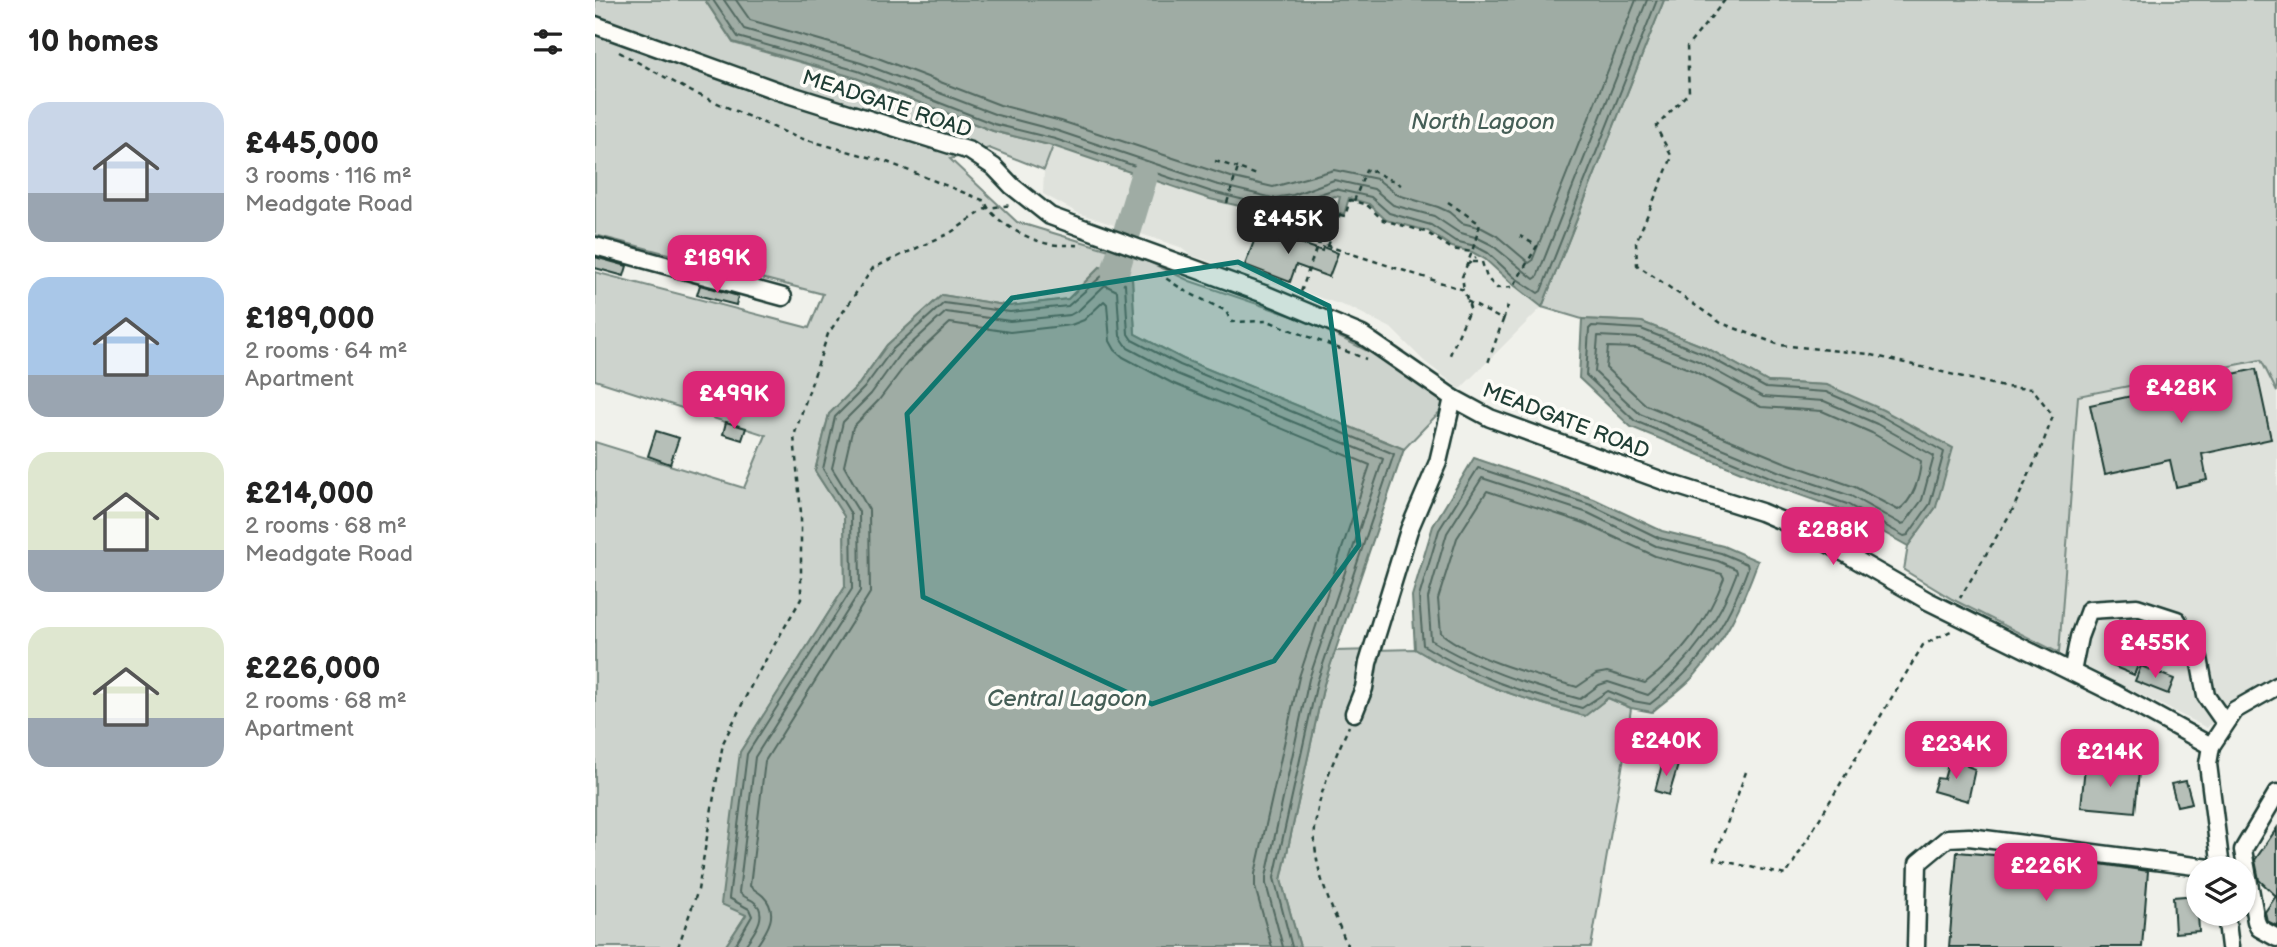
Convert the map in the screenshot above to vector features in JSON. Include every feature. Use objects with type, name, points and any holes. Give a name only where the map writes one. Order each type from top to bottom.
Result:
[{"type":"street","name":"MEADGATE ROAD","points":[[595,25],[778,91],[970,151],[994,167],[1012,186],[1050,216],[1264,294],[1362,335],[1453,398],[1490,418],[1808,532],[1966,621],[2072,672],[2211,746]]},
{"type":"street","points":[[595,246],[783,297]]},
{"type":"street","points":[[1354,713],[1364,688],[1368,663],[1409,530],[1438,462],[1453,398]]},
{"type":"street","points":[[2072,672],[2079,637],[2089,610],[2137,607],[2178,620],[2199,658],[2206,696],[2225,723]]},
{"type":"street","points":[[2220,856],[2208,764],[2211,746],[2235,710],[2277,686]]},
{"type":"street","points":[[2277,793],[2243,850],[2256,921],[2259,928],[2277,938]]},
{"type":"street","points":[[1916,947],[1918,863],[1948,838],[1969,837],[2060,847],[2186,865]]},
{"type":"street","points":[[2227,926],[2230,947]]},
{"type":"path","points":[[1725,0],[1687,47],[1689,92],[1656,127],[1672,157],[1636,242],[1637,265],[1721,323],[1780,345],[1868,354],[2004,387],[2033,389],[2053,416],[2040,452],[2013,509],[1950,612]]},
{"type":"path","points":[[610,47],[692,92],[796,137],[887,162],[985,201],[987,208],[1011,229],[1050,244],[1085,247]]},
{"type":"path","points":[[1215,161],[1257,175]]},
{"type":"path","points":[[1227,204],[1238,168]]},
{"type":"path","points":[[1354,201],[1367,169],[1401,185]]},
{"type":"path","points":[[1328,246],[1340,214],[1345,216],[1350,200],[1367,205],[1383,220],[1433,235],[1452,249],[1472,252]]},
{"type":"path","points":[[1448,202],[1480,224],[1462,277],[1470,308],[1449,356]]},
{"type":"path","points":[[678,947],[698,890],[723,743],[754,680],[801,599],[801,513],[793,436],[828,334],[873,268],[950,233],[987,208],[1033,203]]},
{"type":"path","points":[[1300,218],[1305,234],[1318,243],[1464,290]]},
{"type":"path","points":[[1472,262],[1482,262],[1487,278],[1497,288],[1513,287],[1537,246],[1520,236]]},
{"type":"path","points":[[1295,308],[1318,243]]},
{"type":"path","points":[[1467,265],[1476,258]]},
{"type":"path","points":[[1157,273],[1226,311],[1231,321],[1268,321],[1375,363]]},
{"type":"path","points":[[1467,301],[1503,320]]},
{"type":"path","points":[[1488,363],[1509,303]]},
{"type":"path","points":[[1746,772],[1714,859],[1786,875],[1923,645],[1948,634],[1966,621]]},
{"type":"path","points":[[1348,947],[1324,888],[1315,829],[1321,796],[1354,713]]},
{"type":"highlighted area","points":[[1238,262],[1329,306],[1359,545],[1274,661],[1152,704],[923,597],[907,414],[1012,298]]},
{"type":"shaded area","points":[[595,0],[705,0],[733,43],[856,78],[993,131],[1053,146],[1044,170],[989,148],[950,159],[1017,222],[1149,262],[1190,281],[1307,321],[1408,371],[1453,398],[1404,449],[1183,359],[1135,334],[1132,279],[1100,267],[1068,299],[1010,306],[942,295],[887,345],[859,384],[829,414],[815,471],[844,516],[845,587],[740,752],[746,915],[725,947],[595,947],[595,442],[744,488],[766,435],[595,380],[595,272],[809,328],[823,294],[595,235]]},
{"type":"shaded area","points":[[1664,0],[2277,0],[2277,392],[2261,360],[2078,396],[2059,653],[1952,599],[1904,570],[1908,546],[1936,507],[1827,385],[1768,382],[1705,347],[1642,322],[1582,319],[1542,307]]},
{"type":"shaded area","points":[[1053,146],[1210,199],[1273,214],[1335,196],[1340,197],[1344,214],[1349,198],[1369,204],[1381,216],[1428,231],[1452,247],[1472,252],[1485,259],[1542,307],[1460,389],[1424,361],[1391,328],[1351,308],[1190,255],[1180,247],[1078,213],[1043,194],[1044,170]]},
{"type":"shaded area","points":[[2262,360],[2277,392],[2277,674],[2229,702],[2207,728],[2059,653],[2078,396]]},
{"type":"shaded area","points":[[1415,649],[1497,689],[1584,716],[1608,698],[1631,708],[1591,947],[1300,947],[1281,880],[1324,684],[1335,651]]},
{"type":"water","name":"North Lagoon","points":[[705,0],[1664,0],[1542,307],[1485,259],[1472,252],[1452,247],[1428,231],[1386,220],[1369,204],[1349,198],[1344,214],[1336,212],[1340,197],[1335,196],[1303,207],[1305,216],[1295,220],[1292,210],[1273,214],[1210,199],[1053,146],[993,131],[856,78],[733,42]]},
{"type":"water","name":"Central Lagoon","points":[[1100,267],[1132,278],[1135,334],[1183,359],[1404,449],[1324,684],[1281,880],[1300,947],[725,947],[746,915],[721,904],[740,752],[845,587],[844,516],[815,471],[829,414],[859,384],[887,345],[942,295],[1010,306],[1068,299]]},
{"type":"water","points":[[1582,319],[1642,322],[1705,347],[1768,382],[1827,385],[1883,410],[1953,448],[1936,507],[1908,546],[1845,511],[1775,486],[1631,427],[1579,378]]},
{"type":"water","points":[[1474,458],[1594,499],[1662,531],[1723,546],[1758,561],[1739,607],[1715,649],[1689,681],[1652,712],[1631,708],[1608,698],[1585,716],[1497,689],[1415,649],[1412,596],[1433,526]]},
{"type":"building","points":[[1259,228],[1322,251],[1323,247],[1338,253],[1329,277],[1296,265],[1290,282],[1245,265]]},
{"type":"building","points":[[595,257],[627,266],[624,276],[595,268]]},
{"type":"building","points":[[700,285],[738,296],[736,305],[697,295]]},
{"type":"building","points":[[2256,369],[2271,439],[2202,454],[2207,480],[2176,487],[2170,460],[2105,474],[2090,405]]},
{"type":"building","points":[[726,422],[746,428],[742,440],[723,434]]},
{"type":"building","points":[[656,431],[679,438],[670,464],[648,456]]},
{"type":"building","points":[[2119,646],[2142,656],[2134,675],[2110,665]]},
{"type":"building","points":[[2141,666],[2174,679],[2168,694],[2135,681]]},
{"type":"building","points":[[1964,757],[1967,766],[1975,769],[1968,801],[1933,791],[1937,778],[1944,779],[1949,761],[1957,764]]},
{"type":"building","points":[[1663,761],[1678,765],[1669,795],[1655,791]]},
{"type":"building","points":[[2085,766],[2139,772],[2135,812],[2081,807]]},
{"type":"building","points":[[2186,781],[2192,803],[2177,806],[2171,784]]},
{"type":"building","points":[[2277,828],[2277,926],[2267,921],[2265,912],[2276,896],[2259,880],[2256,859]]},
{"type":"building","points":[[1957,852],[2093,863],[2148,871],[2142,947],[1949,947]]},
{"type":"building","points":[[2186,896],[2186,926],[2199,926],[2199,931],[2175,933],[2173,897]]},
{"type":"waterway","points":[[1115,272],[1144,176]]}]
